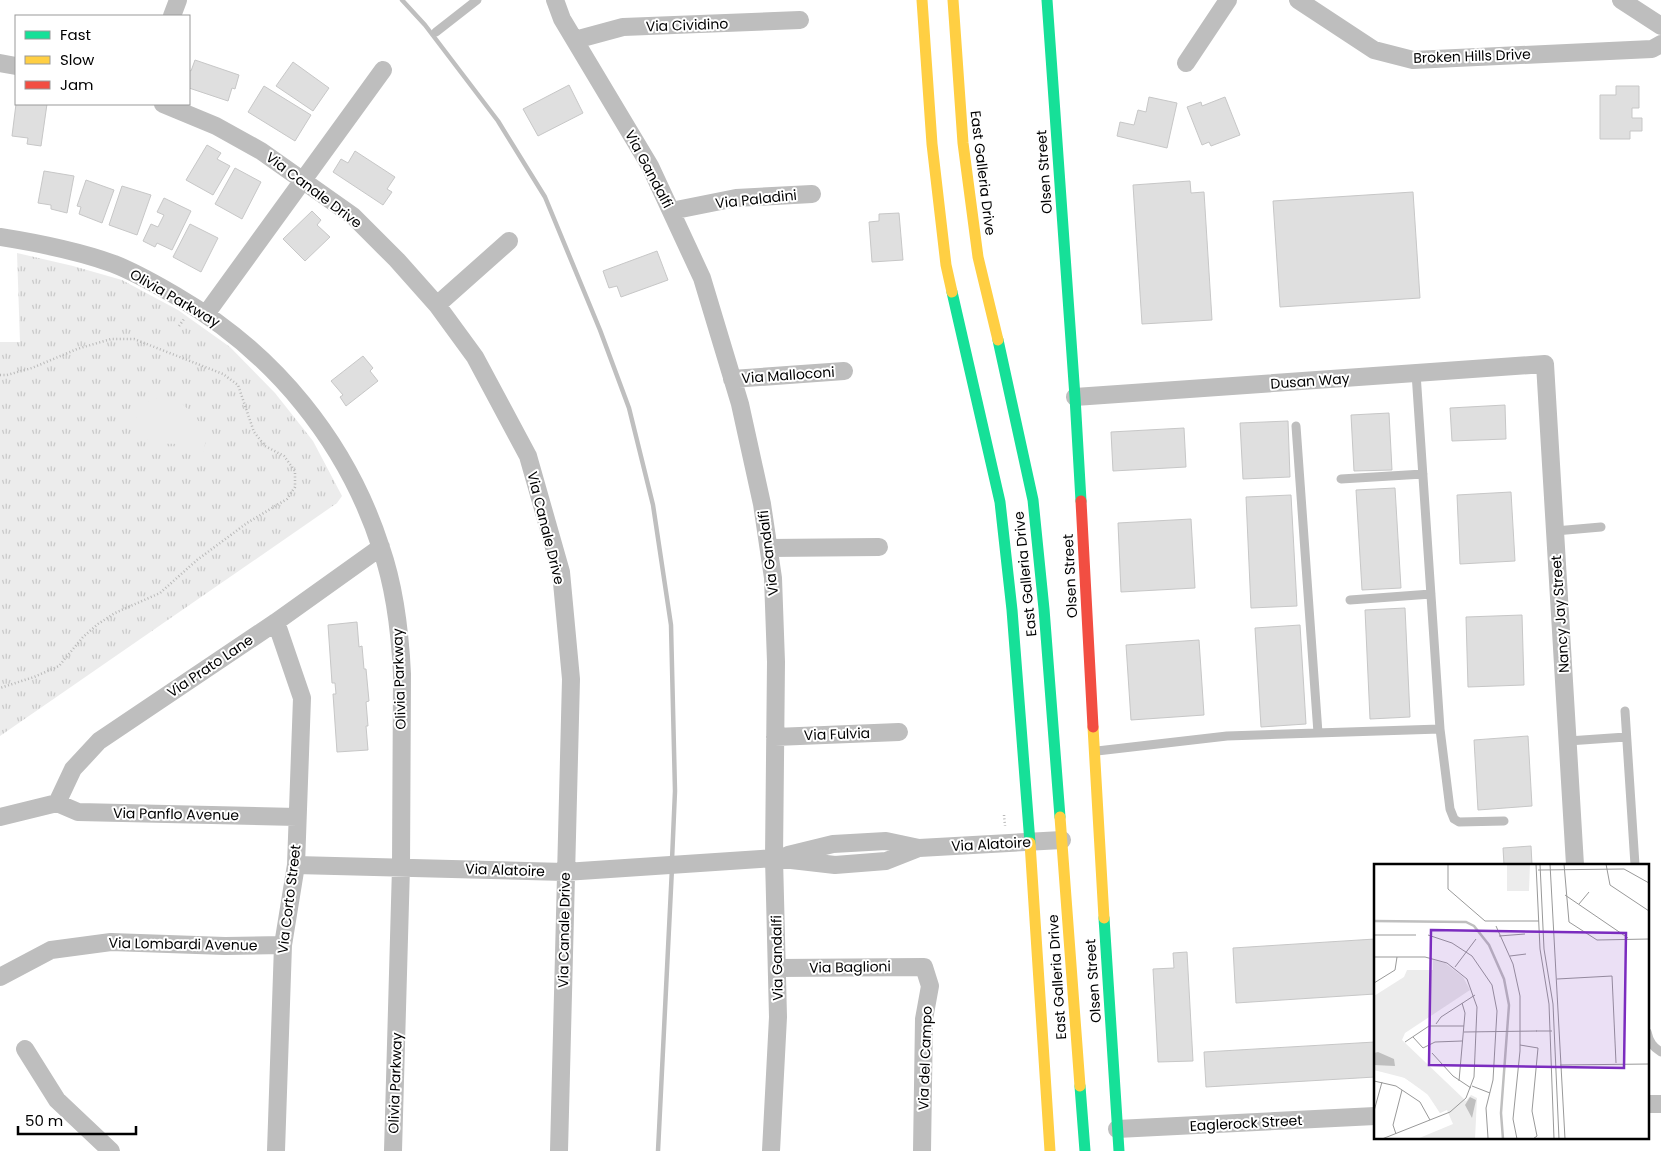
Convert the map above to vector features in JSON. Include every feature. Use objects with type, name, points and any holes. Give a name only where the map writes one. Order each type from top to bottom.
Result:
[{"type":"main road","name":"East Galleria Drive","points":[[922,0],[932,144],[946,264],[1000,502],[1012,610],[1030,842],[1050,1151]]},
{"type":"main road","name":"East Galleria Drive","points":[[953,0],[959,102],[978,258],[1004,364],[1033,500],[1044,609],[1085,1151]]},
{"type":"main road","name":"Olsen Street","points":[[1047,0],[1075,397],[1094,752],[1119,1151]]},
{"type":"main road","points":[[946,81],[959,102]]},
{"type":"street","points":[[172,15],[178,0]]},
{"type":"street","name":"Via Gandalfi","points":[[555,0],[562,19],[650,166],[702,278],[740,404],[760,494],[773,578],[775,653],[774,858],[778,1017],[771,1151]]},
{"type":"street","points":[[1186,63],[1228,0]]},
{"type":"street","name":"Broken Hills Drive","points":[[1298,0],[1374,50],[1413,60],[1652,49],[1661,44]]},
{"type":"street","points":[[1621,0],[1661,26]]},
{"type":"street","name":"Via Cividino","points":[[575,40],[623,27],[800,20]]},
{"type":"street","points":[[0,63],[15,66]]},
{"type":"street","points":[[206,314],[302,179],[383,70]]},
{"type":"street","name":"Via Canale Drive","points":[[164,105],[216,126],[261,151],[353,216],[398,260],[437,305],[475,357],[528,456],[561,572],[571,679],[559,1151]]},
{"type":"street","name":"Via Paladini","points":[[671,211],[736,198],[812,194]]},
{"type":"street","name":"Olivia Parkway","points":[[0,237],[32,242],[114,264],[142,276],[206,314],[254,352],[290,388],[314,416],[336,448],[354,483],[381,547],[393,594],[401,652],[401,867],[393,1151]]},
{"type":"street","points":[[437,305],[509,241]]},
{"type":"street","name":"Dusan Way","points":[[1075,397],[1544,364]]},
{"type":"street","name":"Nancy Jay Street","points":[[1544,364],[1575,864]]},
{"type":"street","name":"Via Malloconi","points":[[732,379],[844,371]]},
{"type":"street","name":"Via Prato Lane","points":[[57,803],[73,769],[99,741],[276,622],[381,547]]},
{"type":"street","points":[[769,548],[880,547]]},
{"type":"street","name":"Via Corto Street","points":[[276,622],[302,698],[296,865],[283,945],[276,1151]]},
{"type":"street","name":"Via Fulvia","points":[[775,737],[899,732]]},
{"type":"street","points":[[0,818],[57,803]]},
{"type":"street","name":"Via Panflo Avenue","points":[[57,803],[78,812],[297,817]]},
{"type":"street","name":"Via Alatoire","points":[[296,865],[565,872],[774,858],[833,844],[886,841],[919,848],[1062,840]]},
{"type":"street","name":"Via Lombardi Avenue","points":[[0,977],[51,950],[111,942],[225,946],[283,945]]},
{"type":"street","name":"Via Baglioni","points":[[777,968],[924,967]]},
{"type":"street","name":"Via del Campo","points":[[922,1151],[924,1019],[930,986],[924,967]]},
{"type":"street","points":[[25,1049],[57,1100],[111,1151]]},
{"type":"street","points":[[1648,1104],[1661,1104]]},
{"type":"street","name":"Eaglerock Street","points":[[1117,1129],[1374,1116]]},
{"type":"lane","points":[[436,32],[477,0]]},
{"type":"lane","points":[[1416,373],[1440,729],[1450,808],[1454,819],[1459,822],[1504,821]]},
{"type":"lane","points":[[1296,426],[1318,733]]},
{"type":"lane","points":[[1340,479],[1423,474]]},
{"type":"lane","points":[[1555,531],[1600,527]]},
{"type":"lane","points":[[1350,600],[1431,594]]},
{"type":"lane","points":[[1625,711],[1635,864]]},
{"type":"lane","points":[[1094,752],[1227,736],[1440,729]]},
{"type":"lane","points":[[1568,741],[1626,737]]},
{"type":"lane","points":[[1648,1035],[1650,1042],[1661,1052]]},
{"type":"path","points":[[0,375],[32,368],[77,349],[111,339],[134,338],[223,374],[238,385],[254,432],[265,446],[284,456],[295,471],[295,486],[287,499],[246,524],[197,560],[160,593],[115,613],[98,624],[83,637],[59,666],[34,677],[0,688]]},
{"type":"green space","points":[[17,253],[122,280],[178,310],[230,347],[275,393],[313,441],[342,496],[337,503],[0,736],[0,342],[20,342]]},
{"type":"green space","points":[[162,397],[177,400],[201,424],[205,433],[205,446],[203,453],[199,456],[191,454],[178,444],[150,441],[139,432],[136,421],[140,410],[150,400]]},
{"type":"building","points":[[195,60],[239,75],[235,89],[232,88],[228,101],[190,88],[191,71]]},
{"type":"building","points":[[293,62],[329,88],[313,111],[276,86]]},
{"type":"building","points":[[569,85],[583,113],[538,136],[523,109]]},
{"type":"building","points":[[264,86],[311,115],[295,141],[248,112]]},
{"type":"building","points":[[1616,86],[1639,86],[1639,108],[1632,108],[1632,118],[1642,118],[1642,131],[1630,131],[1630,139],[1600,139],[1600,95],[1616,95]]},
{"type":"building","points":[[1149,97],[1177,103],[1167,148],[1117,136],[1120,122],[1134,125],[1138,110],[1146,112]]},
{"type":"building","points":[[1225,97],[1240,135],[1211,146],[1209,142],[1202,145],[1187,107],[1201,102],[1202,106]]},
{"type":"building","points":[[16,105],[47,105],[41,146],[27,144],[28,138],[12,136]]},
{"type":"building","points":[[207,145],[221,153],[217,159],[230,166],[213,195],[186,180]]},
{"type":"building","points":[[355,151],[395,177],[387,189],[392,192],[383,205],[333,172],[341,159],[348,163]]},
{"type":"building","points":[[235,168],[261,182],[242,219],[215,204]]},
{"type":"building","points":[[44,171],[74,176],[67,213],[51,209],[51,205],[38,203]]},
{"type":"building","points":[[86,180],[114,190],[102,223],[79,214],[81,207],[77,206]]},
{"type":"building","points":[[1190,181],[1191,193],[1204,192],[1212,320],[1142,324],[1133,185]]},
{"type":"building","points":[[122,186],[151,195],[137,235],[109,225]]},
{"type":"building","points":[[1413,192],[1420,298],[1280,307],[1273,201]]},
{"type":"building","points":[[164,198],[191,211],[172,250],[157,243],[155,247],[143,241],[151,224],[158,227],[164,215],[157,212]]},
{"type":"building","points":[[312,211],[321,220],[317,225],[330,237],[305,261],[283,239]]},
{"type":"building","points":[[899,213],[903,260],[872,262],[869,222],[879,221],[879,214]]},
{"type":"building","points":[[190,224],[218,238],[201,272],[173,257]]},
{"type":"building","points":[[657,251],[668,280],[621,297],[617,286],[609,288],[603,271]]},
{"type":"building","points":[[363,356],[373,368],[370,371],[378,381],[346,406],[340,397],[343,395],[331,381]]},
{"type":"building","points":[[1505,405],[1506,439],[1452,441],[1450,408]]},
{"type":"building","points":[[1389,413],[1392,470],[1354,471],[1351,415]]},
{"type":"building","points":[[1288,421],[1290,477],[1243,479],[1240,423]]},
{"type":"building","points":[[1184,428],[1186,467],[1113,471],[1111,432]]},
{"type":"building","points":[[1395,488],[1401,588],[1362,590],[1356,490]]},
{"type":"building","points":[[1511,492],[1515,561],[1460,564],[1457,495]]},
{"type":"building","points":[[1291,495],[1297,606],[1251,608],[1246,497]]},
{"type":"building","points":[[1191,519],[1195,588],[1121,592],[1118,523]]},
{"type":"building","points":[[1405,608],[1410,717],[1370,719],[1365,610]]},
{"type":"building","points":[[1522,615],[1524,685],[1468,687],[1466,617]]},
{"type":"building","points":[[357,622],[359,647],[362,646],[364,669],[366,669],[369,701],[366,702],[368,750],[337,752],[333,694],[336,694],[335,683],[332,683],[328,625]]},
{"type":"building","points":[[1300,625],[1306,724],[1261,727],[1255,628]]},
{"type":"building","points":[[1199,640],[1204,715],[1131,720],[1126,645]]},
{"type":"building","points":[[1528,736],[1532,806],[1478,810],[1474,740]]},
{"type":"building","points":[[1531,846],[1532,864],[1504,864],[1503,848]]},
{"type":"building","points":[[1374,939],[1374,994],[1236,1003],[1233,948]]},
{"type":"building","points":[[1187,952],[1193,1061],[1158,1062],[1153,969],[1174,968],[1173,953]]},
{"type":"building","points":[[1374,1042],[1374,1077],[1206,1087],[1204,1052]]},
{"type":"waterway","points":[[402,0],[425,25],[498,121],[545,197],[600,330],[629,408],[653,505],[671,625],[675,791],[672,860]]},
{"type":"waterway","points":[[658,1151],[672,868]]},
{"type":"traffic: fast","points":[[1047,0],[1081,501]]},
{"type":"traffic: fast","points":[[952,292],[1000,502],[1012,610],[1030,843]]},
{"type":"traffic: fast","points":[[998,340],[1033,500],[1044,609],[1060,817]]},
{"type":"traffic: fast","points":[[1104,918],[1119,1151]]},
{"type":"traffic: fast","points":[[1080,1086],[1085,1151]]},
{"type":"traffic: slow","points":[[922,0],[932,144],[946,265],[952,292]]},
{"type":"traffic: slow","points":[[953,0],[963,143],[978,257],[998,340]]},
{"type":"traffic: slow","points":[[1093,727],[1104,918]]},
{"type":"traffic: slow","points":[[1060,817],[1080,1086]]},
{"type":"traffic: slow","points":[[1030,843],[1050,1151]]},
{"type":"traffic: jam","points":[[1081,501],[1093,727]]}]
